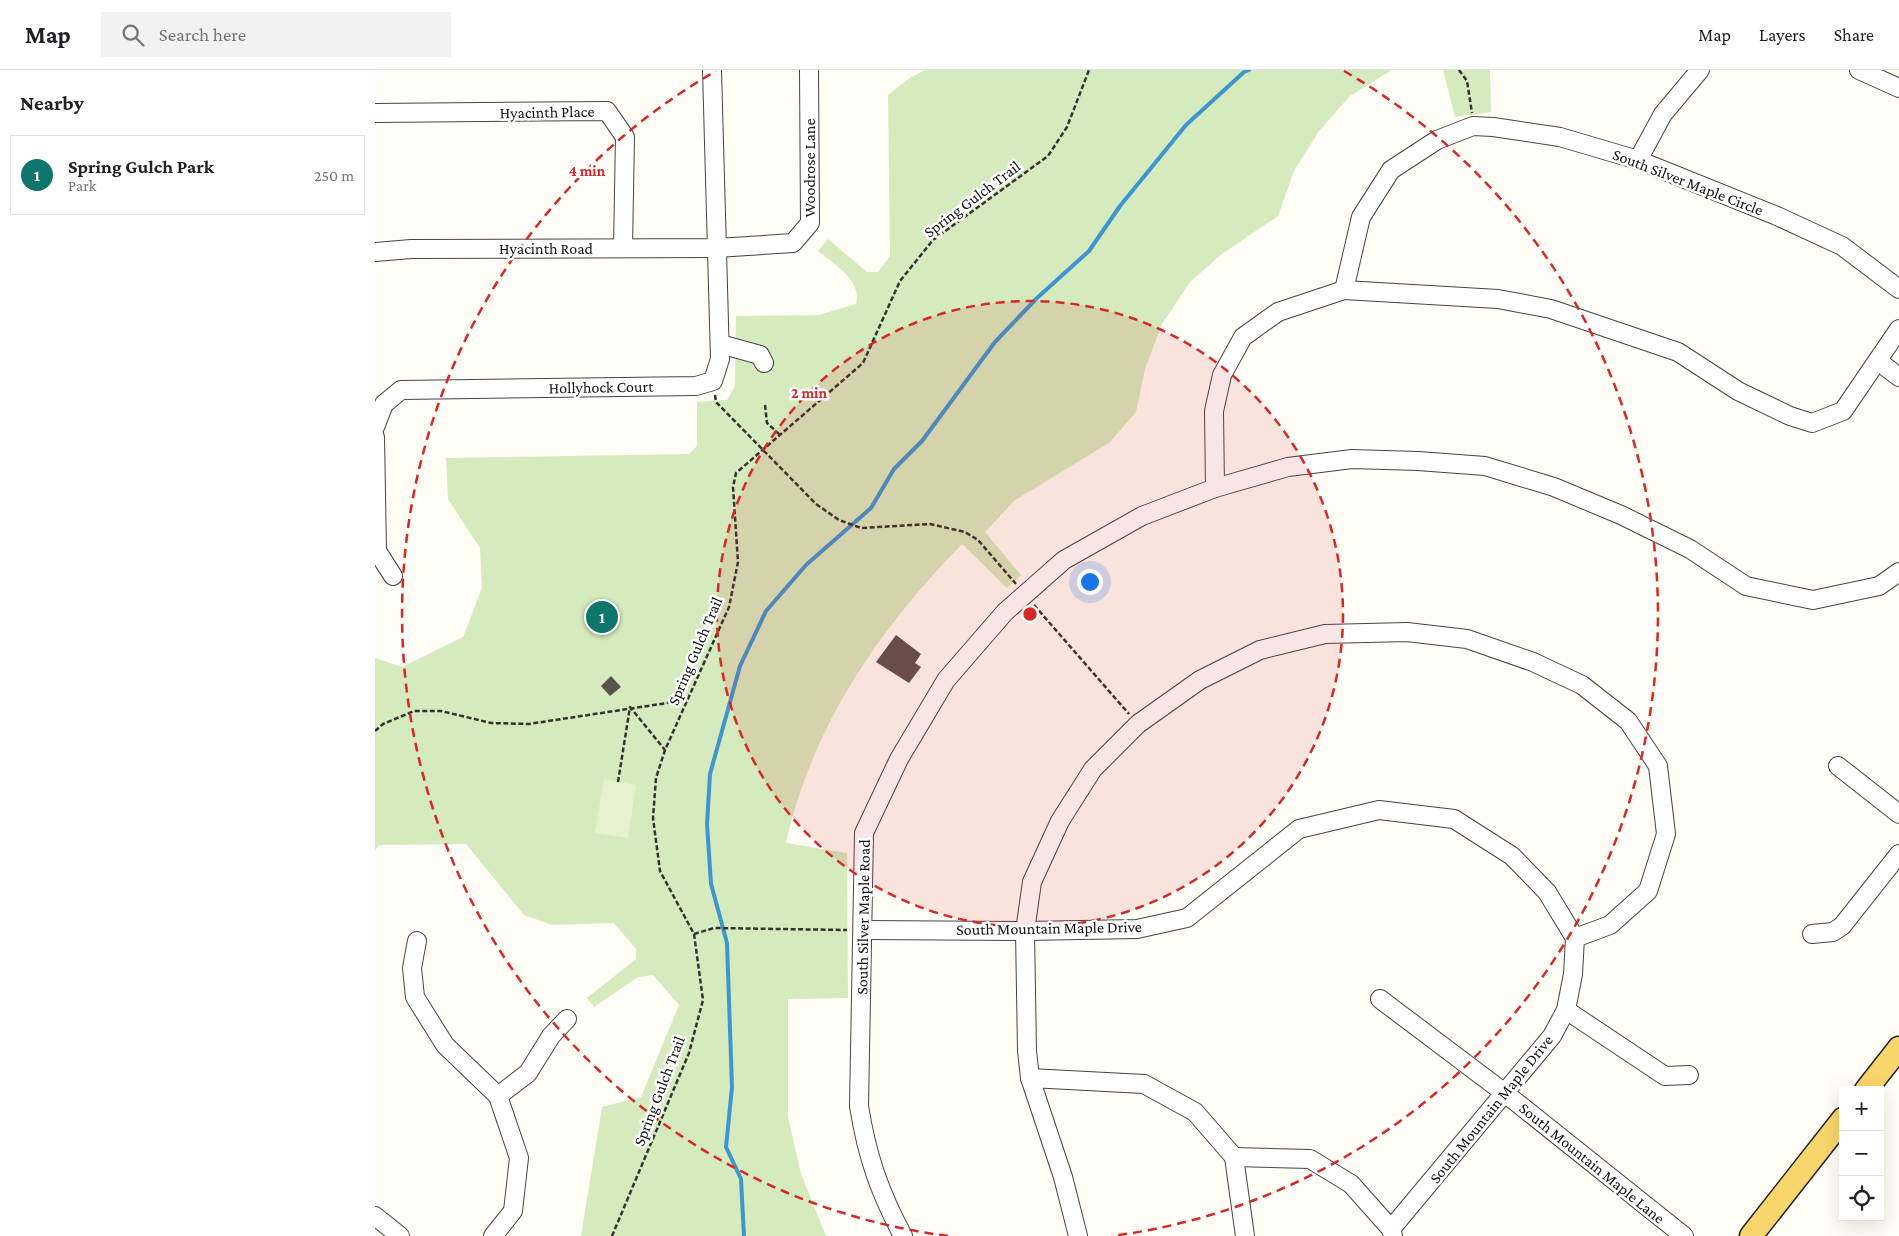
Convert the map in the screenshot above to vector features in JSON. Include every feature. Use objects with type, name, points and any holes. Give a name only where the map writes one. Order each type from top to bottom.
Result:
[{"type":"main road","points":[[1869,1086],[1899,1048]]},
{"type":"main road","points":[[1751,1236],[1839,1124]]},
{"type":"street","points":[[713,70],[720,359],[713,381]]},
{"type":"street","name":"Woodrose Lane","points":[[717,248],[793,243],[810,223],[809,70]]},
{"type":"street","points":[[1638,160],[1663,114],[1700,70]]},
{"type":"street","points":[[1859,70],[1899,88]]},
{"type":"street","name":"Hyacinth Place","points":[[375,113],[607,111],[625,137],[623,247]]},
{"type":"street","name":"South Silver Maple Circle","points":[[1344,290],[1361,217],[1391,170],[1437,140],[1473,126],[1560,137],[1638,160],[1777,216],[1842,246],[1899,288]]},
{"type":"street","name":"Hyacinth Road","points":[[375,252],[411,249],[717,248]]},
{"type":"street","points":[[1215,488],[1214,411],[1222,375],[1243,337],[1278,312],[1344,290],[1498,299],[1551,309],[1678,352],[1738,391],[1790,416],[1812,423],[1843,411],[1879,361],[1899,329]]},
{"type":"street","points":[[719,344],[760,355],[764,363]]},
{"type":"street","points":[[1879,361],[1899,378]]},
{"type":"street","name":"Hollyhock Court","points":[[375,427],[384,404],[401,390],[696,386],[713,381]]},
{"type":"street","points":[[375,437],[377,551],[393,576]]},
{"type":"street","name":"South Silver Maple Road","points":[[903,1236],[885,1202],[865,1144],[859,1106],[864,833],[899,759],[946,680],[1005,612],[1064,560],[1142,516],[1215,488],[1288,467],[1352,460],[1418,461],[1485,466],[1554,487],[1621,515],[1690,549],[1746,586],[1813,600],[1879,586],[1899,572]]},
{"type":"street","points":[[1078,1236],[1063,1177],[1030,1078],[1027,1051],[1025,931],[1032,882],[1060,821],[1093,769],[1138,724],[1200,680],[1260,650],[1325,634],[1407,632],[1467,639],[1533,662],[1582,685],[1628,721],[1658,766],[1667,834],[1648,890],[1610,925],[1575,938]]},
{"type":"street","points":[[1838,766],[1899,814]]},
{"type":"street","name":"South Mountain Maple Drive","points":[[863,930],[1025,931],[1137,929],[1187,918],[1299,829],[1379,810],[1454,819],[1512,856],[1547,892],[1575,938],[1573,974],[1566,1010],[1552,1036],[1392,1233]]},
{"type":"street","points":[[1811,934],[1833,932],[1842,926],[1899,854]]},
{"type":"street","points":[[417,942],[412,968],[415,997],[445,1045],[498,1096],[519,1158],[513,1211],[493,1236]]},
{"type":"street","name":"South Mountain Maple Lane","points":[[1380,999],[1506,1094],[1684,1236]]},
{"type":"street","points":[[1566,1010],[1665,1076],[1689,1075]]},
{"type":"street","points":[[498,1096],[528,1072],[551,1036],[567,1019]]},
{"type":"street","points":[[1030,1078],[1144,1084],[1195,1112],[1235,1157],[1245,1236]]},
{"type":"street","points":[[1235,1157],[1310,1159],[1351,1184],[1392,1233]]},
{"type":"street","points":[[375,1216],[400,1236]]},
{"type":"path","name":"Spring Gulch Trail","points":[[613,1236],[691,1044],[703,1000],[694,934],[660,871],[653,818],[656,778],[665,750],[729,607],[738,562],[733,487],[736,472],[863,363],[900,282],[933,240],[1048,156],[1067,127],[1089,70]]},
{"type":"path","points":[[1459,70],[1467,81],[1473,126]]},
{"type":"path","points":[[713,381],[716,402],[816,504],[843,521],[861,528]]},
{"type":"path","points":[[765,405],[767,423],[780,435]]},
{"type":"path","points":[[375,732],[383,724],[414,711],[441,711],[491,723],[529,724],[630,707],[687,700]]},
{"type":"path","points":[[630,707],[665,750]]},
{"type":"path","points":[[618,782],[630,707]]},
{"type":"path","points":[[694,934],[714,928],[863,930]]},
{"type":"green space","points":[[925,70],[1392,70],[1350,96],[1319,131],[1294,171],[1278,216],[1222,254],[1190,282],[1162,324],[1145,369],[1136,412],[1109,443],[1015,500],[985,532],[1021,575],[1007,588],[962,544],[903,610],[877,645],[831,719],[813,759],[798,800],[786,843],[847,853],[848,998],[788,999],[788,1117],[801,1174],[826,1236],[581,1236],[602,1107],[641,1097],[679,1005],[653,975],[638,977],[594,1007],[587,998],[636,959],[636,949],[614,923],[552,925],[524,915],[466,844],[379,845],[375,850],[375,658],[402,667],[463,637],[482,588],[480,548],[448,499],[446,458],[689,454],[697,446],[697,402],[727,400],[735,386],[736,316],[819,315],[856,304],[857,295],[851,280],[818,251],[828,239],[867,272],[878,272],[890,256],[888,95],[911,77]]},
{"type":"green space","points":[[1443,70],[1490,70],[1491,112],[1455,117]]},
{"type":"green space","points":[[604,779],[636,785],[628,838],[595,833]]},
{"type":"building","points":[[896,635],[921,654],[915,663],[921,667],[909,683],[876,662]]},
{"type":"building","points":[[611,676],[621,687],[610,696],[601,686]]},
{"type":"waterway","points":[[744,1236],[741,1179],[726,1147],[732,1087],[727,943],[711,884],[707,824],[710,774],[740,666],[766,611],[806,565],[871,508],[894,469],[922,441],[995,342],[1037,298],[1089,251],[1120,206],[1186,125],[1244,72],[1249,70]]},
{"type":"place","name":"Spring Gulch Park","points":[[602,617]]}]
